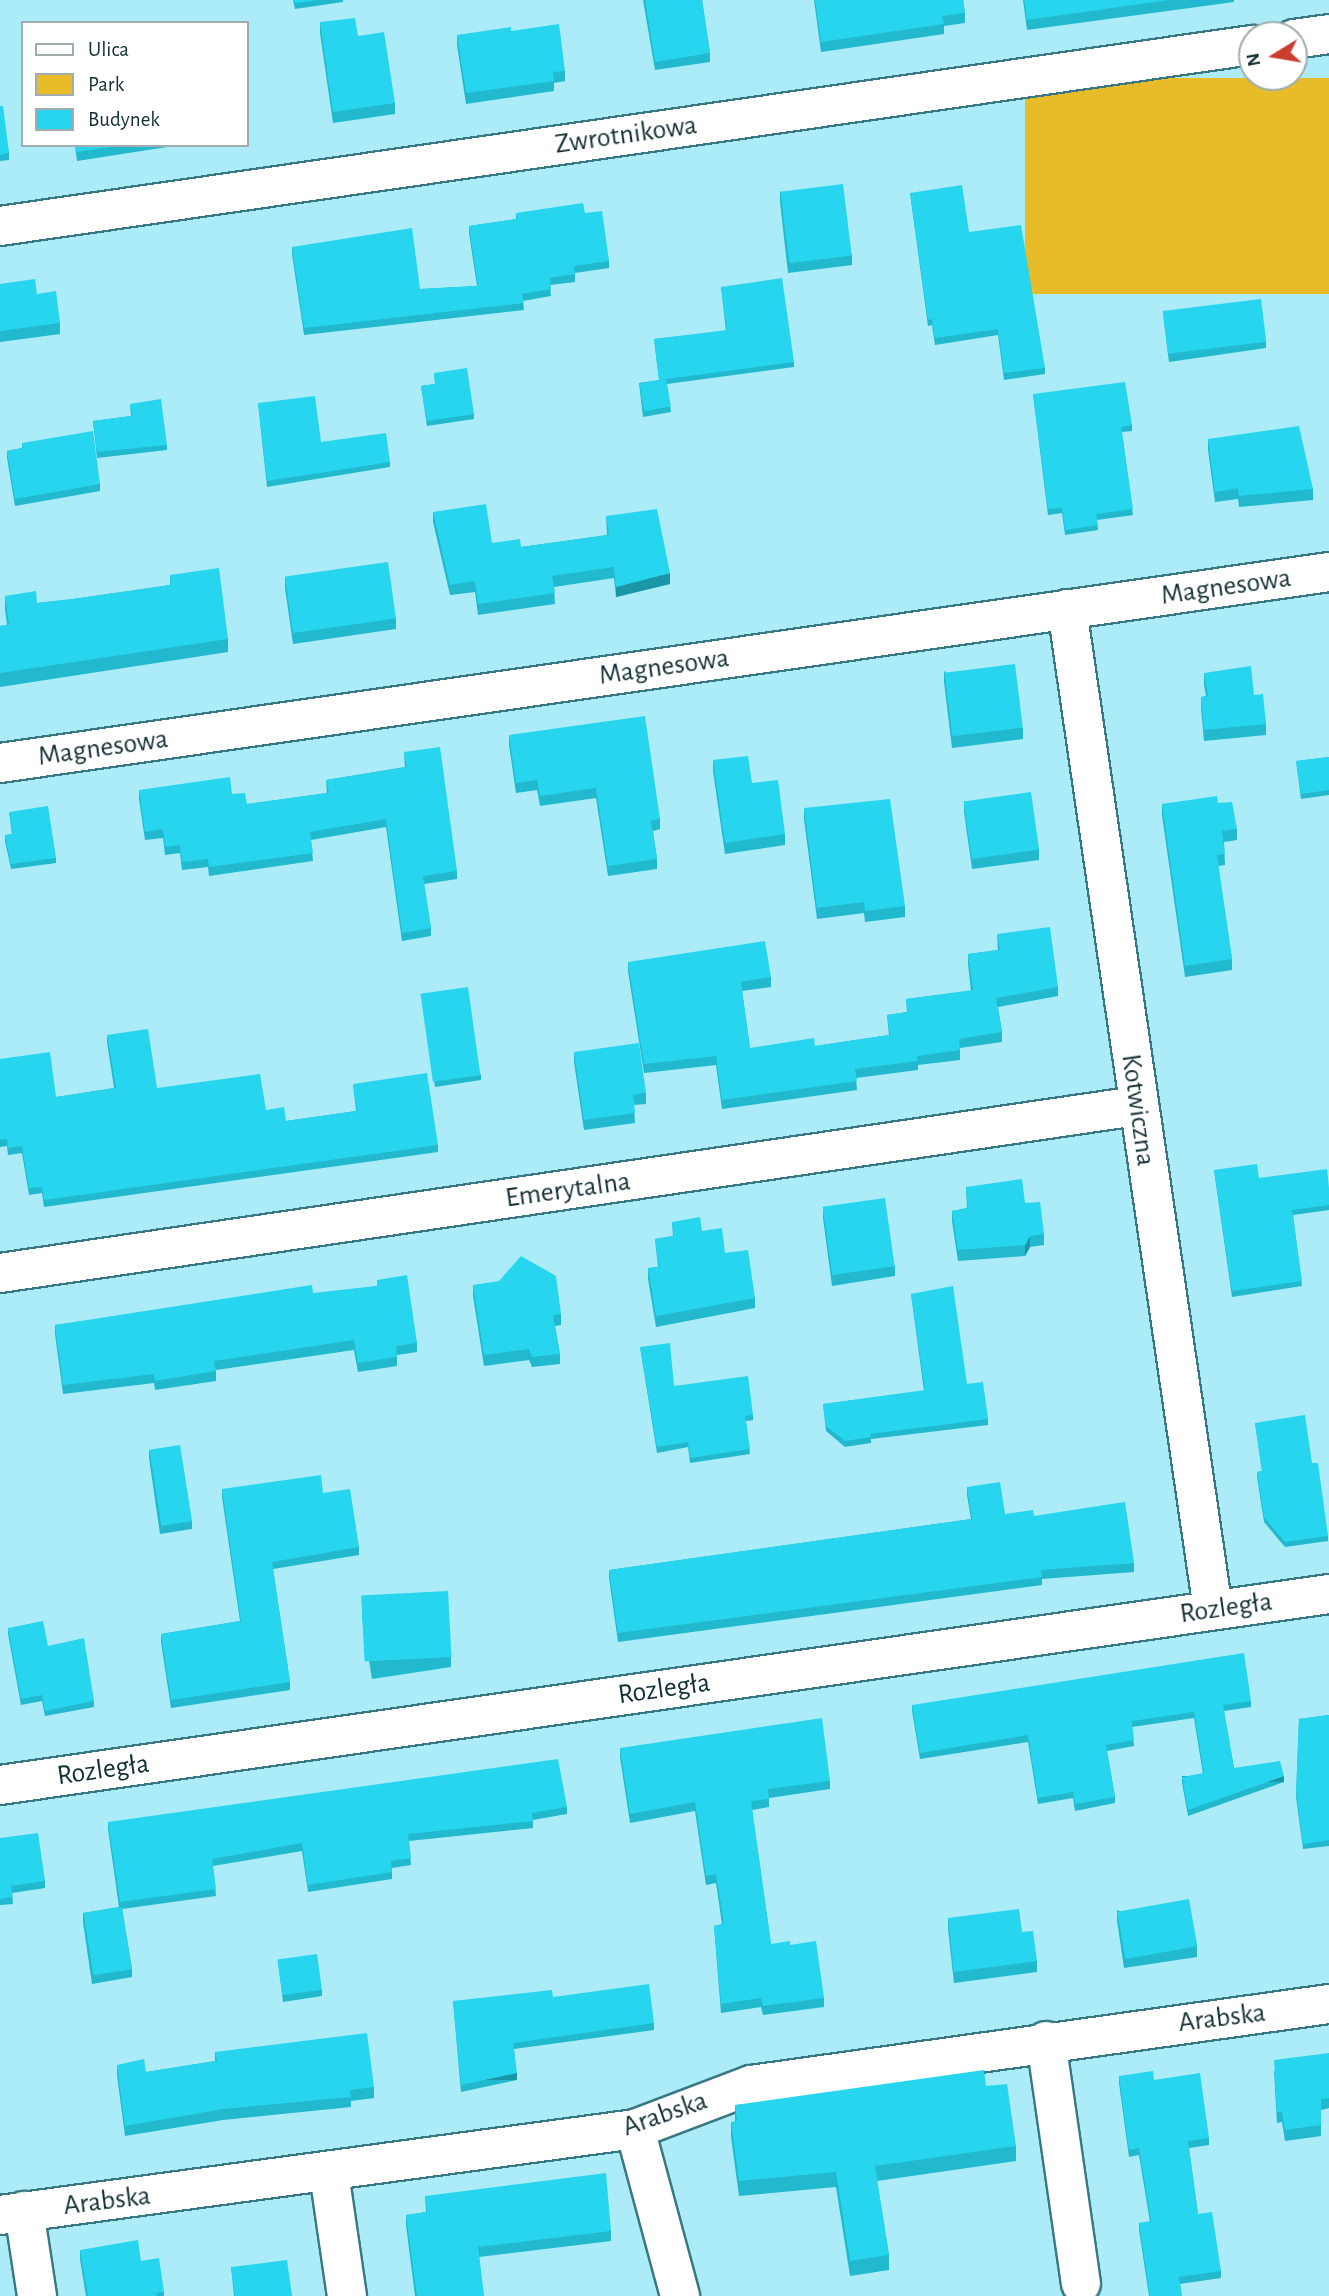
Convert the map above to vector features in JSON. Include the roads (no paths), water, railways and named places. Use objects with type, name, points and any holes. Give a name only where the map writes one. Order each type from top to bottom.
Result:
[{"type":"street","points":[[1308,37],[1329,34]]},
{"type":"street","name":"Zwrotnikowa","points":[[0,226],[1238,47]]},
{"type":"street","name":"Magnesowa","points":[[0,763],[1329,572]]},
{"type":"street","name":"Kotwiczna","points":[[1067,609],[1137,1106],[1213,1610]]},
{"type":"street","name":"Emerytalna","points":[[0,1273],[1137,1106]]},
{"type":"street","name":"Rozległa","points":[[0,1785],[1329,1594]]},
{"type":"street","name":"Arabska","points":[[12,2213],[635,2129],[737,2087],[1046,2041],[1329,2004]]},
{"type":"street","points":[[1046,2041],[1081,2283]]},
{"type":"street","points":[[635,2129],[680,2296]]},
{"type":"street","points":[[329,2172],[347,2296]]},
{"type":"street","points":[[12,2213],[37,2296]]}]
